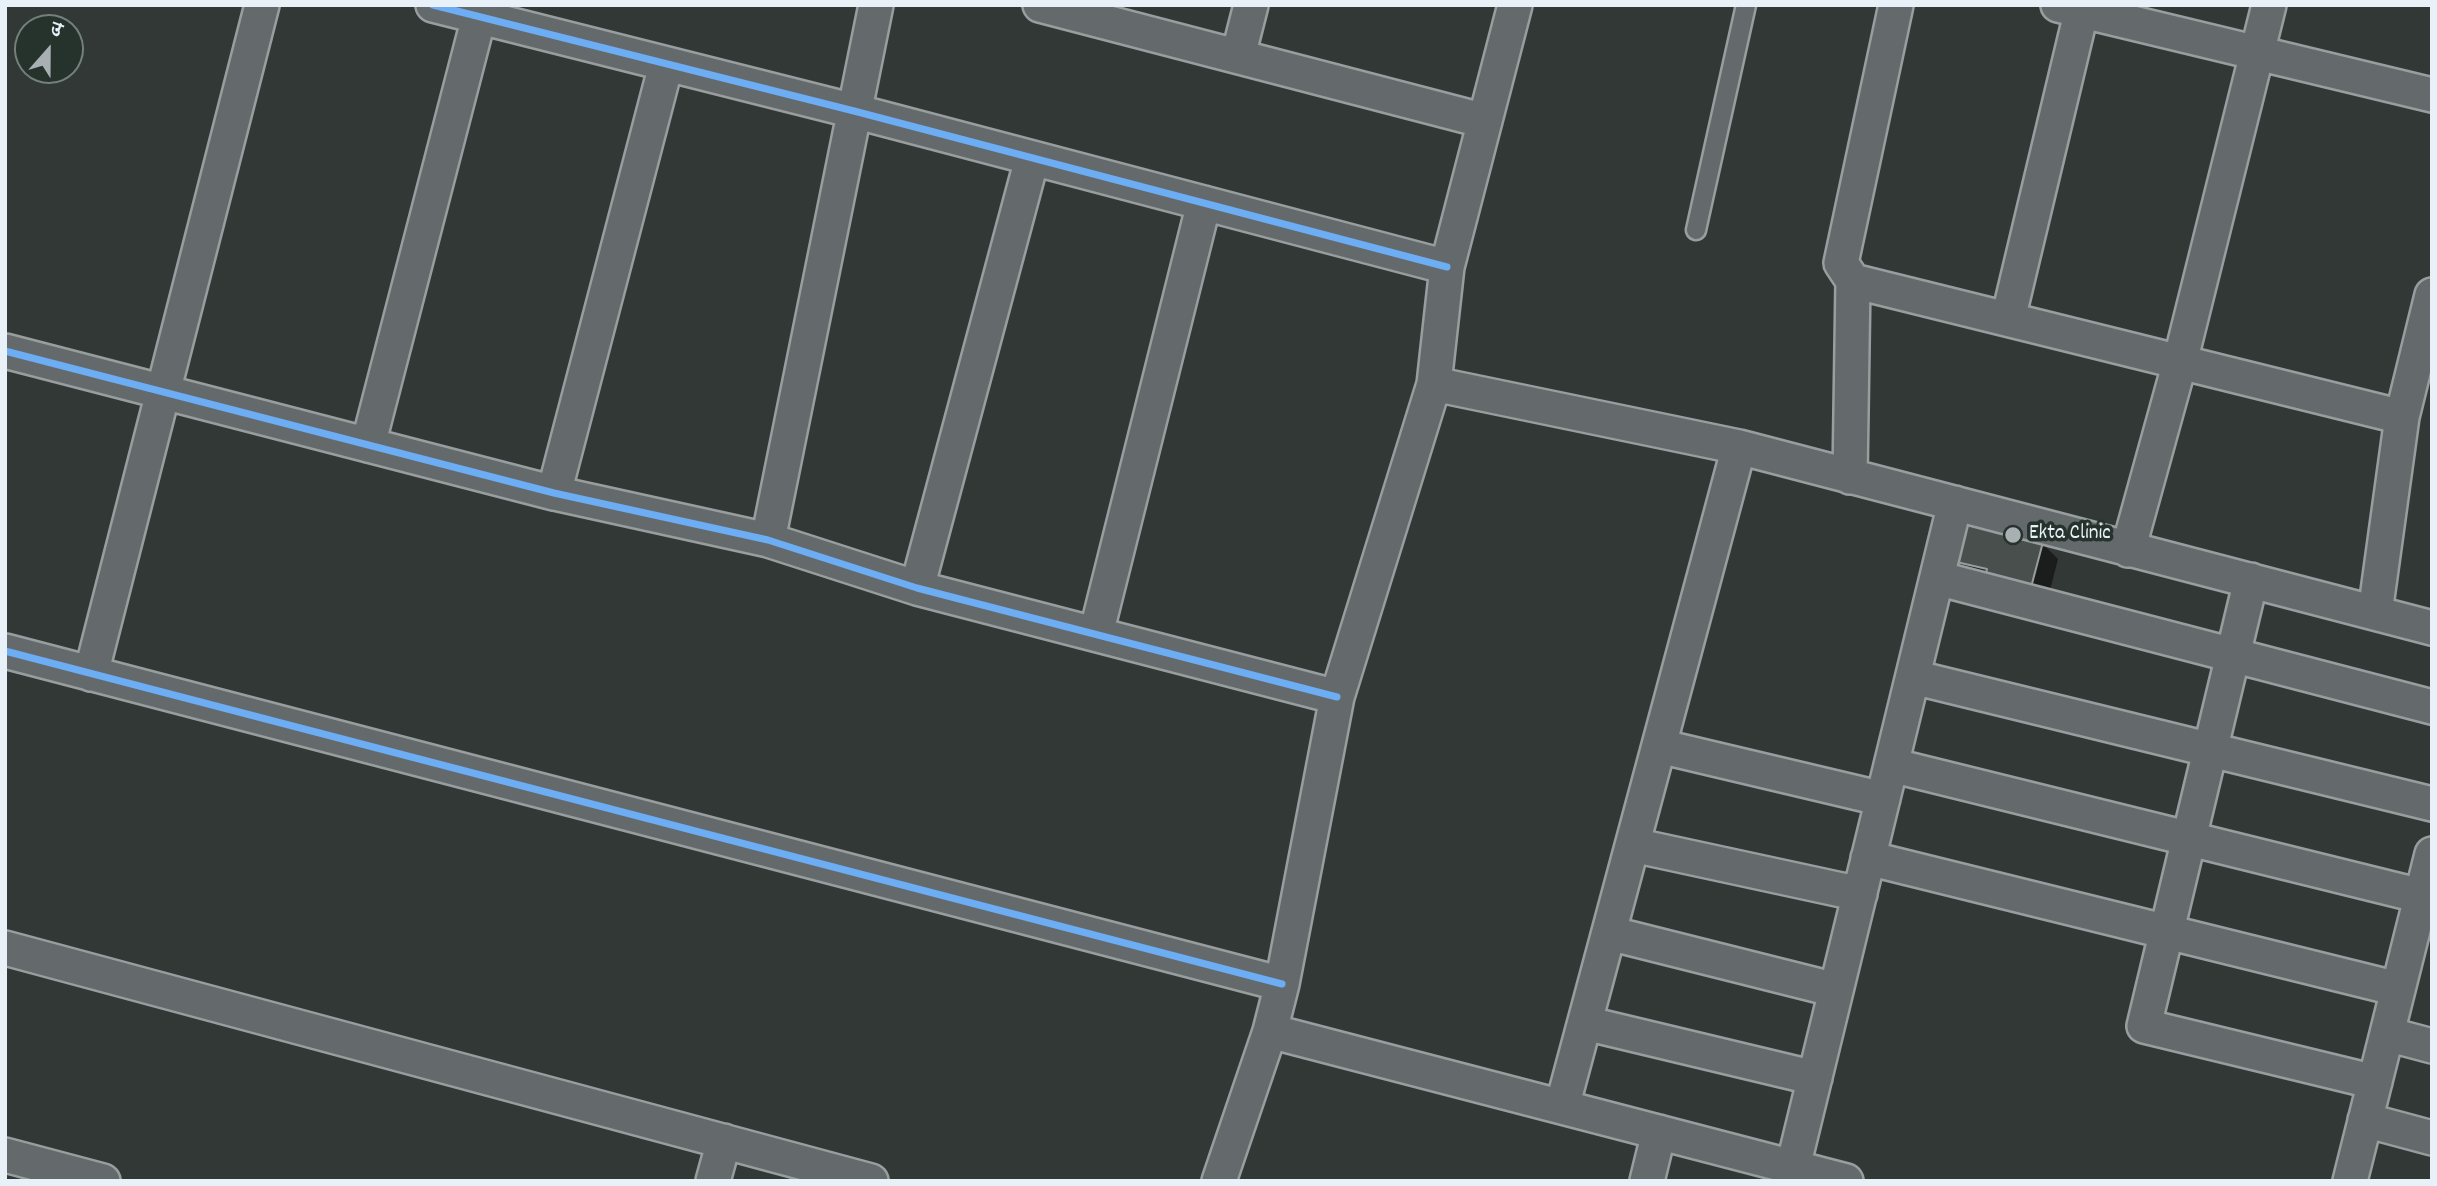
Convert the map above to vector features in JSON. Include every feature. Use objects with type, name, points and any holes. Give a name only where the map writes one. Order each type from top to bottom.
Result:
[{"type":"street","points":[[91,674],[262,5]]},
{"type":"street","points":[[433,5],[854,111],[1447,267]]},
{"type":"street","points":[[768,540],[876,5]]},
{"type":"street","points":[[1040,5],[1485,121]]},
{"type":"street","points":[[1238,56],[1251,5]]},
{"type":"street","points":[[1219,1181],[1270,1031],[1282,984],[1337,696],[1434,384],[1447,267],[1514,5]]},
{"type":"street","points":[[1850,477],[1853,281],[1842,263],[1896,5]]},
{"type":"street","points":[[2128,550],[2180,362],[2269,5]]},
{"type":"street","points":[[2008,319],[2074,7],[2432,95]]},
{"type":"street","points":[[369,445],[479,17]]},
{"type":"street","points":[[554,493],[666,65]]},
{"type":"street","points":[[917,587],[1032,159]]},
{"type":"street","points":[[1096,634],[1204,204]]},
{"type":"street","points":[[1853,281],[2402,417]]},
{"type":"street","points":[[2375,613],[2402,417],[2432,295]]},
{"type":"street","points":[[5,351],[554,493],[768,540],[917,587],[1337,696]]},
{"type":"street","points":[[1434,384],[1739,447],[2432,628]]},
{"type":"street","points":[[1562,1107],[1739,447]]},
{"type":"street","points":[[1793,1167],[1955,503]]},
{"type":"street","points":[[1937,578],[2432,707]]},
{"type":"street","points":[[2251,580],[2144,1026],[2375,1082]]},
{"type":"street","points":[[5,651],[1282,984]]},
{"type":"street","points":[[1913,677],[2432,804]]},
{"type":"street","points":[[1659,746],[1883,799]]},
{"type":"street","points":[[1891,765],[2421,896]]},
{"type":"street","points":[[1633,845],[1860,894]]},
{"type":"street","points":[[2350,1181],[2432,854]]},
{"type":"street","points":[[1868,858],[2398,989]]},
{"type":"street","points":[[1609,933],[1836,990]]},
{"type":"street","points":[[5,948],[871,1181]]},
{"type":"street","points":[[1585,1023],[1815,1078]]},
{"type":"street","points":[[1270,1031],[1846,1181]]},
{"type":"street","points":[[2387,1034],[2432,1046]]},
{"type":"street","points":[[2365,1120],[2432,1139]]},
{"type":"street","points":[[1647,1181],[1659,1132]]},
{"type":"street","points":[[713,1181],[724,1141]]},
{"type":"street","points":[[5,1155],[103,1181]]},
{"type":"lane","points":[[1696,230],[1746,5]]},
{"type":"building","points":[[1963,521],[2043,542],[2029,595],[1983,583],[1987,569],[1952,561]]},
{"type":"cycle path","points":[[433,5],[854,111],[1447,267]]},
{"type":"cycle path","points":[[5,351],[554,493],[768,540],[917,588],[1337,697]]},
{"type":"cycle path","points":[[5,651],[1282,984]]},
{"type":"place","name":"Ekta Clinic","points":[[2013,535]]}]
